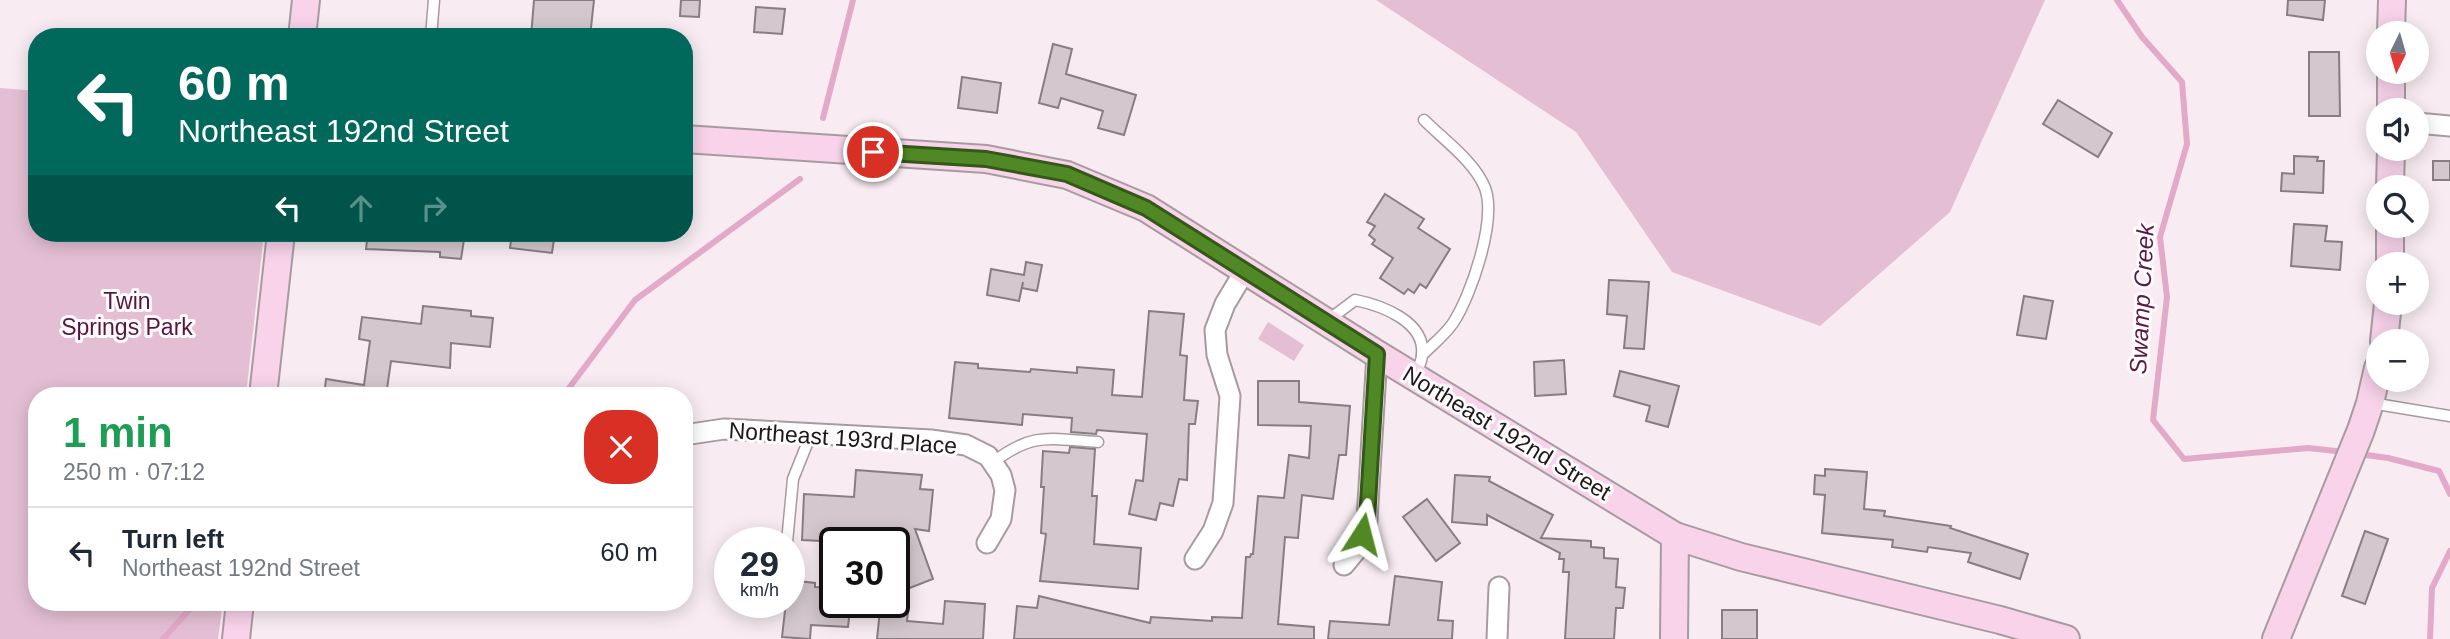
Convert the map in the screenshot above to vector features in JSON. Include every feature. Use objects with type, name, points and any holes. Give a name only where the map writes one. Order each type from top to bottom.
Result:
[{"type":"street","points":[[303,28],[306,0]]},
{"type":"street","points":[[2391,21],[2392,0]]},
{"type":"street","points":[[2429,124],[2450,126]]},
{"type":"street","name":"Northeast 192nd Street","points":[[693,140],[986,159],[1067,174],[1146,208],[1377,354],[1418,365],[1675,536],[1741,557],[2000,620],[2066,639]]},
{"type":"street","points":[[264,387],[280,242]]},
{"type":"street","points":[[1195,559],[1213,531],[1223,503],[1230,396],[1217,355],[1215,330],[1225,304],[1246,269]]},
{"type":"street","points":[[1343,565],[1358,548],[1367,520],[1377,354]]},
{"type":"street","points":[[2276,639],[2361,430],[2373,392]]},
{"type":"street","name":"Northeast 193rd Place","points":[[693,434],[724,429],[931,440],[966,445],[988,456],[992,463]]},
{"type":"street","points":[[987,543],[1001,519],[1005,490],[992,463]]},
{"type":"street","points":[[1674,639],[1675,536]]},
{"type":"street","points":[[1497,639],[1499,586]]},
{"type":"street","points":[[236,639],[239,611]]},
{"type":"lane","points":[[432,28],[434,0]]},
{"type":"lane","points":[[1418,365],[1452,324],[1470,287],[1482,246],[1488,199],[1485,186],[1473,168],[1424,120]]},
{"type":"lane","points":[[1326,321],[1355,300],[1380,305],[1410,323],[1420,342],[1418,365]]},
{"type":"lane","points":[[2370,403],[2450,416]]},
{"type":"lane","points":[[788,527],[793,479],[811,433]]},
{"type":"lane","points":[[992,463],[1029,440],[1098,442]]},
{"type":"green space","points":[[1376,0],[2045,0],[1950,212],[1820,326],[1672,272],[1576,132]]},
{"type":"green space","name":"Twin Springs Park","points":[[0,88],[28,90],[28,242],[263,242],[247,387],[28,387],[28,611],[222,611],[218,639],[0,639]]},
{"type":"green space","points":[[1268,322],[1304,345],[1294,361],[1258,339]]},
{"type":"building","points":[[534,0],[594,0],[591,28],[532,28]]},
{"type":"building","points":[[681,0],[700,0],[699,17],[680,16]]},
{"type":"building","points":[[2288,0],[2325,0],[2323,20],[2287,15]]},
{"type":"building","points":[[756,7],[785,9],[782,34],[754,32]]},
{"type":"building","points":[[1053,44],[1072,49],[1066,74],[1136,95],[1124,135],[1098,128],[1103,111],[1061,98],[1058,108],[1039,103]]},
{"type":"building","points":[[2309,52],[2339,52],[2340,116],[2309,116]]},
{"type":"building","points":[[962,77],[1001,83],[997,113],[958,108]]},
{"type":"building","points":[[2058,100],[2112,133],[2098,157],[2043,124]]},
{"type":"building","points":[[2294,156],[2318,157],[2317,161],[2324,161],[2323,193],[2281,191],[2282,173],[2294,174]]},
{"type":"building","points":[[2433,161],[2450,161],[2450,180],[2433,180]]},
{"type":"building","points":[[1385,194],[1424,219],[1418,228],[1450,249],[1426,288],[1420,284],[1414,293],[1408,289],[1404,294],[1380,278],[1393,258],[1372,244],[1375,240],[1369,235],[1375,226],[1367,222]]},
{"type":"building","points":[[2294,224],[2327,226],[2325,241],[2342,242],[2340,270],[2291,266]]},
{"type":"building","points":[[367,242],[464,242],[461,259],[440,257],[440,252],[366,249]]},
{"type":"building","points":[[511,242],[554,242],[552,253],[510,248]]},
{"type":"building","points":[[1026,262],[1042,265],[1037,291],[1022,288],[1023,282],[1019,301],[987,295],[991,269],[1024,275]]},
{"type":"building","points":[[1609,280],[1649,282],[1644,349],[1624,348],[1627,316],[1607,314]]},
{"type":"building","points":[[2024,296],[2053,301],[2046,339],[2017,335]]},
{"type":"building","points":[[423,306],[471,311],[471,316],[493,318],[490,347],[451,343],[450,368],[391,361],[387,387],[325,387],[326,379],[364,385],[370,341],[359,339],[362,317],[421,324]]},
{"type":"building","points":[[1149,311],[1184,314],[1180,355],[1187,356],[1184,400],[1198,401],[1195,424],[1189,424],[1187,480],[1179,479],[1173,506],[1160,503],[1156,520],[1129,514],[1136,480],[1143,481],[1147,434],[1097,430],[1096,434],[1071,432],[1072,418],[1023,414],[1022,425],[949,418],[955,362],[978,364],[978,368],[1030,372],[1031,369],[1077,373],[1077,367],[1114,370],[1112,395],[1142,397]]},
{"type":"building","points":[[1564,360],[1566,394],[1535,396],[1534,362]]},
{"type":"building","points":[[1620,371],[1679,386],[1668,427],[1646,421],[1650,406],[1614,396]]},
{"type":"building","points":[[1258,381],[1299,381],[1299,402],[1350,406],[1346,455],[1339,455],[1333,499],[1302,495],[1298,538],[1285,537],[1278,624],[1314,627],[1314,639],[1014,639],[1017,606],[1037,608],[1039,596],[1150,623],[1151,617],[1212,621],[1212,617],[1242,618],[1246,557],[1253,554],[1258,496],[1284,498],[1289,455],[1309,458],[1311,426],[1258,425]]},
{"type":"building","points":[[1070,447],[1095,449],[1092,496],[1097,496],[1094,544],[1141,548],[1138,589],[1040,581],[1046,534],[1041,533],[1043,451],[1069,453]]},
{"type":"building","points":[[1825,469],[1867,472],[1864,509],[1885,511],[1884,516],[1951,526],[1950,528],[2028,554],[2020,579],[1968,562],[1971,553],[1928,547],[1927,552],[1892,547],[1893,540],[1822,533],[1825,495],[1814,494],[1815,475],[1825,476]]},
{"type":"building","points":[[856,470],[922,475],[920,489],[933,490],[929,531],[915,529],[933,579],[910,588],[910,527],[819,527],[819,541],[805,540],[805,527],[803,527],[804,494],[854,497]]},
{"type":"building","points":[[1455,475],[1490,477],[1489,481],[1553,515],[1541,538],[1591,541],[1591,547],[1604,548],[1604,558],[1618,559],[1616,587],[1625,588],[1623,608],[1616,608],[1614,639],[1565,639],[1569,572],[1563,572],[1564,559],[1559,559],[1560,553],[1487,515],[1487,525],[1452,522]]},
{"type":"building","points":[[1427,499],[1460,543],[1436,561],[1403,517]]},
{"type":"building","points":[[2365,531],[2388,539],[2365,604],[2342,596]]},
{"type":"building","points":[[1395,576],[1442,582],[1438,620],[1453,621],[1452,639],[1328,639],[1330,621],[1389,625]]},
{"type":"building","points":[[805,582],[815,583],[815,587],[819,587],[819,618],[849,618],[848,627],[811,625],[810,639],[782,637],[784,618],[805,618]]},
{"type":"building","points":[[945,601],[985,604],[983,639],[877,639],[879,618],[907,618],[907,621],[943,624]]},
{"type":"building","points":[[1722,610],[1757,610],[1757,639],[1722,639]]},
{"type":"waterway","points":[[823,118],[853,0]]},
{"type":"waterway","name":"Swamp Creek","points":[[2117,0],[2142,37],[2182,82],[2187,144],[2160,237],[2167,297],[2153,420],[2184,459],[2308,448],[2345,452]]},
{"type":"waterway","points":[[570,387],[635,300],[800,179]]},
{"type":"waterway","name":"Swamp Creek","points":[[2359,454],[2388,458],[2439,471],[2450,494]]},
{"type":"waterway","name":"Swamp Creek","points":[[2430,639],[2432,588],[2450,551]]},
{"type":"waterway","points":[[163,639],[188,611]]},
{"type":"route","points":[[873,152],[986,159],[1067,174],[1146,208],[1377,354],[1367,520],[1362,534]]}]
